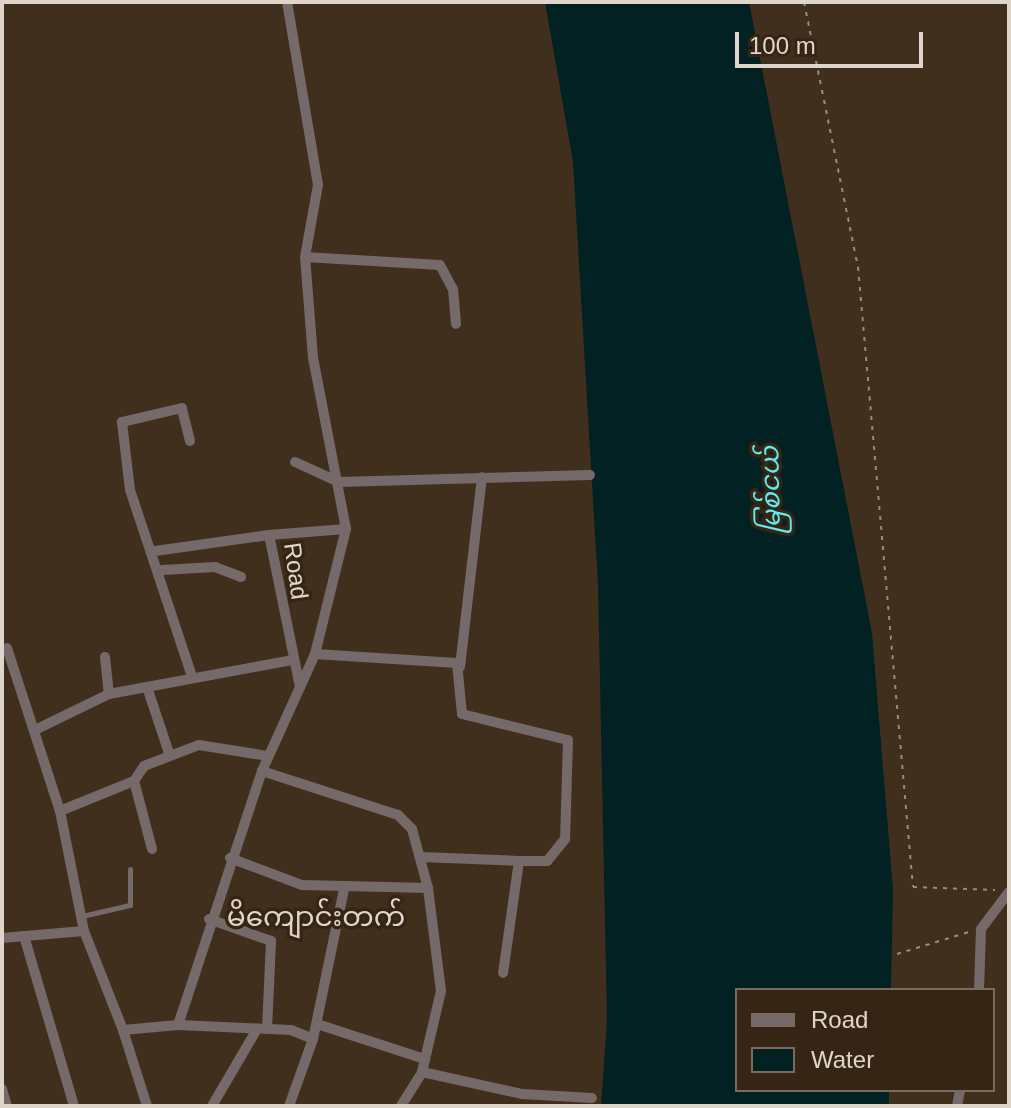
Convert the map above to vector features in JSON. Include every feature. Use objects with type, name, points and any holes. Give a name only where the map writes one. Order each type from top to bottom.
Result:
[{"type":"street","points":[[178,1025],[209,919],[262,771],[315,654],[346,529],[313,358],[305,257],[318,185],[287,2]]},
{"type":"street","points":[[305,257],[440,265],[453,289],[456,324]]},
{"type":"street","points":[[190,441],[182,408],[122,422],[130,490],[162,570],[192,676]]},
{"type":"street","points":[[295,462],[339,482],[590,475]]},
{"type":"street","points":[[421,857],[547,861],[565,839],[568,740],[462,714],[460,667],[482,477]]},
{"type":"street","name":"Road","points":[[300,687],[292,660],[269,535],[346,529]]},
{"type":"street","points":[[155,551],[269,535]]},
{"type":"street","points":[[162,570],[215,567],[241,577]]},
{"type":"street","points":[[7,648],[37,729],[60,811],[84,931],[123,1030],[147,1106]]},
{"type":"street","points":[[315,654],[460,667]]},
{"type":"street","points":[[105,657],[109,694]]},
{"type":"street","points":[[37,729],[109,694],[192,676],[292,660]]},
{"type":"street","points":[[147,687],[169,753]]},
{"type":"street","points":[[60,811],[134,781],[169,753],[231,744],[268,756]]},
{"type":"street","points":[[262,771],[398,815],[412,829],[428,888],[441,991],[422,1072],[401,1106]]},
{"type":"street","points":[[134,781],[152,849]]},
{"type":"street","points":[[230,858],[302,885],[344,889],[428,888]]},
{"type":"street","points":[[503,973],[519,861]]},
{"type":"street","points":[[289,1106],[317,1024],[344,889]]},
{"type":"street","points":[[979,988],[981,929],[1009,892]]},
{"type":"street","points":[[209,919],[271,941],[262,1029],[212,1106]]},
{"type":"street","points":[[2,938],[84,931]]},
{"type":"street","points":[[24,936],[74,1106]]},
{"type":"street","points":[[317,1024],[425,1059]]},
{"type":"street","points":[[123,1030],[178,1025],[262,1029],[313,1039]]},
{"type":"street","points":[[422,1072],[522,1094],[592,1098]]},
{"type":"street","points":[[2,1089],[7,1106]]},
{"type":"lane","points":[[81,916],[130,905],[130,869]]},
{"type":"path","points":[[804,2],[858,267],[913,887],[1009,892]]},
{"type":"path","points":[[897,954],[981,929]]},
{"type":"water","name":"မြစ်ငယ်","points":[[545,2],[749,2],[872,633],[893,890],[891,988],[735,988],[735,1092],[889,1092],[889,1106],[601,1106],[607,1019],[598,585],[573,162]]},
{"type":"district","name":"မိကျောင်းတက်","points":[[316,917]]}]
